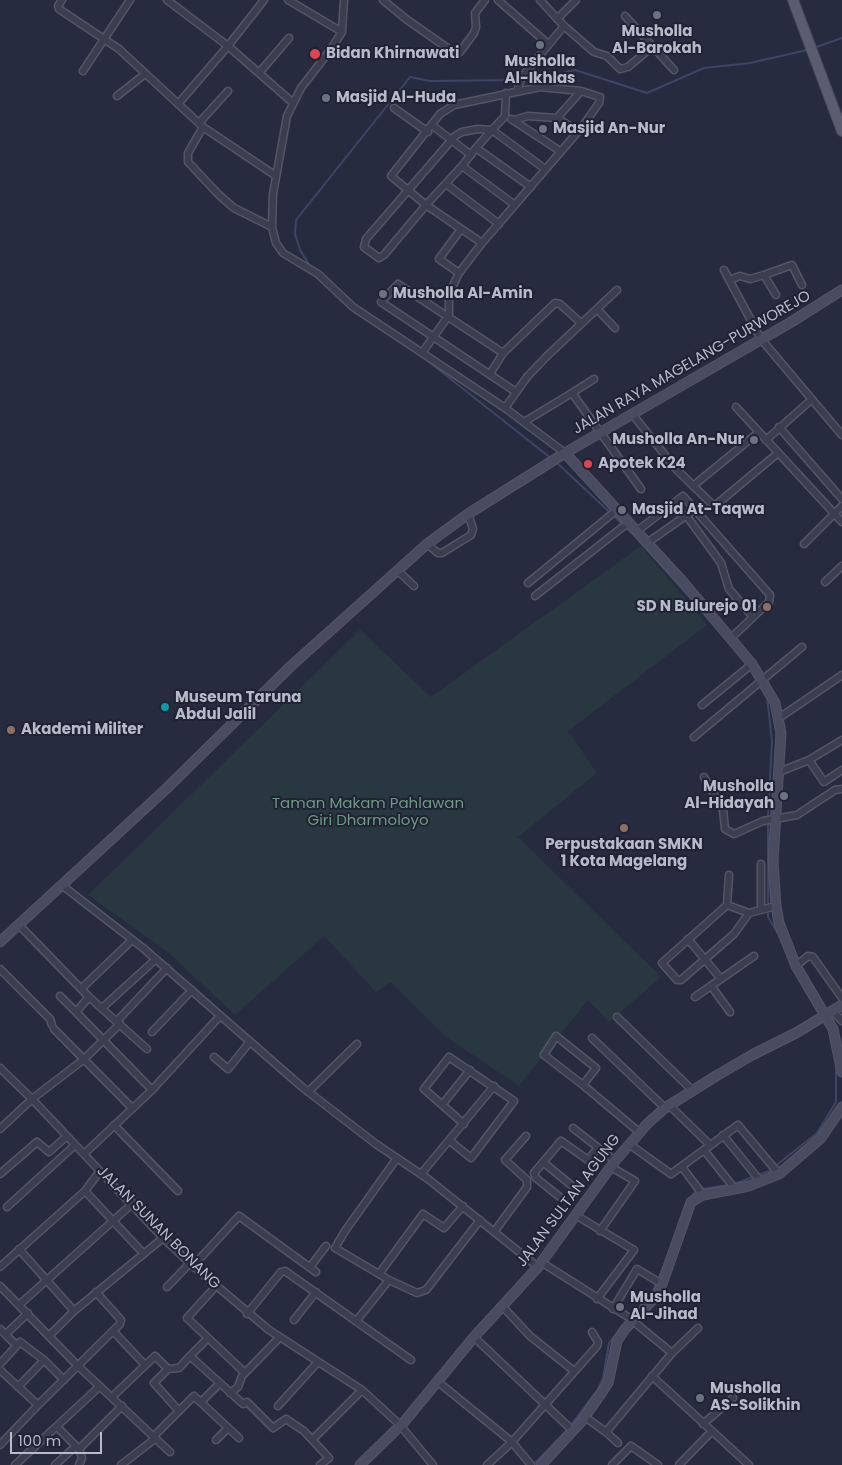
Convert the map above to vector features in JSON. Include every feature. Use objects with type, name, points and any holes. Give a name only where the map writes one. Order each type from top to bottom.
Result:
[{"type":"main road","points":[[793,0],[842,131]]},
{"type":"main road","name":"JALAN RAYA MAGELANG-PURWOREJO","points":[[0,942],[62,886],[278,678],[427,544],[468,514],[560,456],[761,340],[842,290]]},
{"type":"main road","points":[[560,456],[614,513],[637,531],[730,639],[775,703],[780,718],[779,772],[773,820],[773,861],[769,908],[779,923],[819,1019],[836,1039],[842,1072]]},
{"type":"main road","name":"JALAN SULTAN AGUNG","points":[[360,1465],[400,1425],[474,1337],[539,1265],[577,1216],[613,1164],[639,1132],[667,1106],[752,1055],[842,1005]]},
{"type":"main road","points":[[541,1465],[570,1429],[585,1417],[608,1383],[617,1341],[631,1319],[657,1295],[689,1206],[696,1198],[704,1195],[761,1182],[779,1174],[821,1138],[842,1107]]},
{"type":"street","points":[[62,0],[58,6],[59,9],[105,39],[201,125],[276,176]]},
{"type":"street","points":[[83,71],[130,0]]},
{"type":"street","points":[[167,0],[228,46],[292,102]]},
{"type":"street","points":[[178,104],[228,46],[264,0]]},
{"type":"street","points":[[288,0],[342,32]]},
{"type":"street","points":[[344,0],[342,32],[292,102],[284,128],[276,176],[272,227],[276,243],[283,253],[312,269],[352,306],[524,422],[560,456]]},
{"type":"street","points":[[383,0],[406,19],[456,54],[460,52],[474,33],[476,27],[474,14],[485,0]]},
{"type":"street","points":[[498,0],[548,44]]},
{"type":"street","points":[[540,0],[564,26],[594,52],[607,56],[620,69],[628,67],[653,46]]},
{"type":"street","points":[[557,19],[576,0]]},
{"type":"street","points":[[625,16],[674,70]]},
{"type":"street","points":[[518,88],[522,77],[564,26]]},
{"type":"street","points":[[259,73],[289,38]]},
{"type":"street","points":[[117,96],[145,74]]},
{"type":"street","points":[[422,353],[450,313],[448,294],[459,273],[482,243],[578,131],[601,99],[598,95],[580,91],[540,87],[518,88],[506,93],[448,107],[391,176],[426,205],[482,243]]},
{"type":"street","points":[[228,90],[201,125],[188,153],[188,162],[219,196],[234,208],[272,227]]},
{"type":"street","points":[[557,118],[580,91]]},
{"type":"street","points":[[506,93],[505,116],[492,130],[476,148],[462,166],[381,257],[363,246],[364,242],[408,190],[452,140],[462,132],[478,129],[492,130],[545,169]]},
{"type":"street","points":[[394,108],[428,132]]},
{"type":"street","points":[[505,116],[560,151]]},
{"type":"street","points":[[514,120],[528,116],[557,118],[578,131]]},
{"type":"street","points":[[433,126],[471,155]]},
{"type":"street","points":[[476,148],[531,187]]},
{"type":"street","points":[[462,166],[515,204]]},
{"type":"street","points":[[446,184],[499,224]]},
{"type":"street","points":[[459,273],[439,259],[460,229]]},
{"type":"street","points":[[729,280],[740,276],[750,279],[790,264],[802,285]]},
{"type":"street","points":[[724,270],[761,340],[842,435]]},
{"type":"street","points":[[764,275],[776,295]]},
{"type":"street","points":[[503,352],[447,318],[398,284],[394,285],[382,301],[382,304],[516,392]]},
{"type":"street","points":[[505,408],[547,356],[617,290]]},
{"type":"street","points":[[490,374],[503,352],[557,302],[580,323]]},
{"type":"street","points":[[597,308],[615,328]]},
{"type":"street","points":[[524,422],[594,380]]},
{"type":"street","points":[[572,393],[641,489]]},
{"type":"street","points":[[766,440],[812,400]]},
{"type":"street","points":[[736,407],[842,522]]},
{"type":"street","points":[[633,415],[676,469],[712,504],[717,504],[778,453]]},
{"type":"street","points":[[779,427],[842,499]]},
{"type":"street","points":[[693,486],[759,432]]},
{"type":"street","points":[[637,531],[682,496],[771,597],[730,639]]},
{"type":"street","points":[[804,544],[842,506]]},
{"type":"street","points":[[647,543],[694,510]]},
{"type":"street","points":[[528,583],[614,513]]},
{"type":"street","points":[[427,544],[438,553],[442,553],[471,535],[474,529],[468,514]]},
{"type":"street","points":[[686,515],[720,563],[728,589],[753,617]]},
{"type":"street","points":[[535,596],[626,524]]},
{"type":"street","points":[[825,582],[842,566]]},
{"type":"street","points":[[397,570],[414,586]]},
{"type":"street","points":[[694,737],[802,647]]},
{"type":"street","points":[[702,705],[748,667]]},
{"type":"street","points":[[780,718],[842,675]]},
{"type":"street","points":[[779,772],[809,760],[842,740]]},
{"type":"street","points":[[809,760],[824,782],[842,770]]},
{"type":"street","points":[[704,778],[723,810],[723,826],[727,831],[734,834],[773,820],[798,815],[835,790],[842,789]]},
{"type":"street","points":[[727,905],[749,913],[769,908],[760,864]]},
{"type":"street","points":[[729,875],[727,905],[662,962],[676,979],[681,980],[734,934],[749,913]]},
{"type":"street","points":[[62,886],[156,958],[249,1043],[308,1092],[421,1174],[539,1265],[631,1319],[672,1353]]},
{"type":"street","points":[[19,925],[89,997],[148,1049]]},
{"type":"street","points":[[688,938],[721,979]]},
{"type":"street","points":[[81,989],[132,940]]},
{"type":"street","points":[[695,997],[754,956]]},
{"type":"street","points":[[796,966],[808,956],[813,957],[842,998]]},
{"type":"street","points":[[102,1008],[156,958]]},
{"type":"street","points":[[0,1129],[32,1099],[83,1060],[167,968]]},
{"type":"street","points":[[0,969],[50,1019],[53,1027],[83,1060],[132,1108]]},
{"type":"street","points":[[712,987],[730,1012]]},
{"type":"street","points":[[152,1032],[192,990]]},
{"type":"street","points":[[60,996],[152,1090]]},
{"type":"street","points":[[76,1012],[89,997]]},
{"type":"street","points":[[832,1010],[842,1022]]},
{"type":"street","points":[[84,1154],[152,1090],[220,1016]]},
{"type":"street","points":[[617,1017],[693,1091]]},
{"type":"street","points":[[583,1085],[596,1068],[556,1036],[544,1055],[639,1132]]},
{"type":"street","points":[[592,1038],[667,1106],[707,1147],[736,1189]]},
{"type":"street","points":[[214,1057],[228,1069],[249,1043]]},
{"type":"street","points":[[308,1092],[357,1044]]},
{"type":"street","points":[[450,1141],[471,1158],[513,1104],[513,1100],[448,1057],[425,1086],[425,1092],[464,1124]]},
{"type":"street","name":"JALAN SUNAN BONANG","points":[[0,1068],[132,1203],[163,1238],[191,1264],[247,1314],[278,1338],[362,1390],[400,1425],[433,1465]]},
{"type":"street","points":[[442,1105],[470,1070]]},
{"type":"street","points":[[421,1174],[494,1086]]},
{"type":"street","points":[[114,1125],[178,1191]]},
{"type":"street","points":[[629,1144],[669,1174],[682,1167],[707,1147],[740,1125],[779,1174]]},
{"type":"street","points":[[573,1128],[635,1181],[600,1231]]},
{"type":"street","points":[[0,1174],[37,1142],[49,1152],[67,1136]]},
{"type":"street","points":[[494,1232],[527,1187],[527,1180],[506,1160],[526,1136]]},
{"type":"street","points":[[724,1136],[761,1182]]},
{"type":"street","points":[[561,1198],[534,1176],[543,1162],[561,1140],[588,1160],[598,1148]]},
{"type":"street","points":[[7,1207],[75,1145]]},
{"type":"street","points":[[397,1158],[344,1231],[335,1248],[389,1280],[417,1293],[426,1290],[480,1220]]},
{"type":"street","points":[[543,1162],[571,1184]]},
{"type":"street","points":[[682,1167],[704,1195]]},
{"type":"street","points":[[0,1267],[84,1190],[100,1171]]},
{"type":"street","points":[[84,1190],[143,1253]]},
{"type":"street","points":[[19,1305],[132,1203]]},
{"type":"street","points":[[379,1274],[423,1214],[444,1228],[463,1206]]},
{"type":"street","points":[[167,1286],[240,1216],[313,1270],[326,1246]]},
{"type":"street","points":[[577,1216],[634,1250],[597,1299]]},
{"type":"street","points":[[49,1336],[96,1292],[163,1238]]},
{"type":"street","points":[[19,1249],[74,1311]]},
{"type":"street","points":[[613,1309],[637,1269],[662,1284]]},
{"type":"street","points":[[247,1314],[283,1271],[297,1277],[410,1360]]},
{"type":"street","points":[[357,1320],[389,1280]]},
{"type":"street","points":[[0,1286],[78,1366],[156,1436],[170,1452]]},
{"type":"street","points":[[216,1286],[187,1318],[245,1373]]},
{"type":"street","points":[[0,1445],[119,1326],[121,1320],[96,1292]]},
{"type":"street","points":[[294,1320],[316,1292]]},
{"type":"street","points":[[503,1307],[530,1336],[574,1371]]},
{"type":"street","points":[[6,1334],[28,1313]]},
{"type":"street","points":[[606,1432],[672,1353],[698,1328]]},
{"type":"street","points":[[0,1329],[16,1346]]},
{"type":"street","points":[[114,1332],[145,1365]]},
{"type":"street","points":[[487,1465],[512,1442],[598,1344],[592,1332]]},
{"type":"street","points":[[474,1337],[570,1429]]},
{"type":"street","points":[[179,1411],[154,1384],[168,1369],[179,1368],[208,1338]]},
{"type":"street","points":[[230,1393],[238,1387],[245,1373],[278,1338]]},
{"type":"street","points":[[0,1364],[19,1342],[23,1343],[64,1380]]},
{"type":"street","points":[[112,1397],[155,1356],[168,1369]]},
{"type":"street","points":[[190,1356],[243,1404],[247,1402],[273,1428],[286,1419],[304,1431],[329,1458],[320,1465]]},
{"type":"street","points":[[18,1387],[44,1360]]},
{"type":"street","points":[[278,1406],[317,1363]]},
{"type":"street","points":[[0,1370],[38,1405]]},
{"type":"street","points":[[652,1376],[749,1465]]},
{"type":"street","points":[[438,1381],[512,1442],[531,1464]]},
{"type":"street","points":[[201,1402],[219,1384]]},
{"type":"street","points":[[15,1465],[100,1386]]},
{"type":"street","points":[[314,1438],[362,1390]]},
{"type":"street","points":[[121,1465],[156,1436],[194,1396],[240,1438]]},
{"type":"street","points":[[703,1424],[733,1398]]},
{"type":"street","points":[[55,1465],[77,1448],[122,1406]]},
{"type":"street","points":[[585,1417],[618,1443]]},
{"type":"street","points":[[57,1427],[77,1448],[82,1458],[79,1465]]},
{"type":"street","points":[[216,1440],[228,1428]]},
{"type":"street","points":[[679,1465],[711,1432]]},
{"type":"street","points":[[612,1465],[631,1446],[658,1465]]},
{"type":"green space","name":"Taman Makam Pahlawan Giri Dharmoloyo","points":[[641,546],[707,625],[568,731],[597,773],[518,837],[661,977],[609,1022],[588,1000],[519,1086],[449,1039],[390,982],[376,992],[324,936],[235,1015],[168,952],[88,895],[360,630],[431,697]]},
{"type":"waterway","points":[[814,48],[842,38]]},
{"type":"waterway","points":[[524,80],[533,80],[575,70],[647,93],[704,68],[750,63],[807,50]]},
{"type":"waterway","points":[[310,266],[300,250],[295,234],[296,220],[410,77],[430,81],[519,80]]},
{"type":"waterway","points":[[424,358],[552,459]]},
{"type":"waterway","points":[[556,462],[633,534],[701,610]]},
{"type":"waterway","points":[[767,697],[772,741],[768,817]]},
{"type":"waterway","points":[[768,822],[768,917],[781,939]]},
{"type":"waterway","points":[[734,1184],[769,1171],[817,1133],[836,1102],[836,1065]]},
{"type":"waterway","points":[[702,1189],[729,1185]]},
{"type":"waterway","points":[[689,1199],[697,1190]]},
{"type":"waterway","points":[[645,1302],[652,1293],[664,1266]]},
{"type":"waterway","points":[[571,1425],[598,1389],[603,1378],[609,1343],[620,1329]]},
{"type":"waterway","points":[[533,1465],[568,1429]]},
{"type":"place","name":"Musholla Al-Barokah","points":[[657,15]]},
{"type":"place","name":"Musholla Al-Ikhlas","points":[[540,45]]},
{"type":"place","name":"Bidan Khirnawati","points":[[315,54]]},
{"type":"place","name":"Masjid Al-Huda","points":[[326,98]]},
{"type":"place","name":"Masjid An-Nur","points":[[543,129]]},
{"type":"place","name":"Musholla Al-Amin","points":[[383,294]]},
{"type":"place","name":"Musholla An-Nur","points":[[754,440]]},
{"type":"place","name":"Apotek K24","points":[[588,464]]},
{"type":"place","name":"Masjid At-Taqwa","points":[[622,510]]},
{"type":"place","name":"SD N Bulurejo 01","points":[[767,607]]},
{"type":"place","name":"Museum Taruna Abdul Jalil","points":[[165,707]]},
{"type":"place","name":"Akademi Militer","points":[[11,730]]},
{"type":"place","name":"Musholla Al-Hidayah","points":[[784,796]]},
{"type":"place","name":"Perpustakaan SMKN 1 Kota Magelang","points":[[624,828]]},
{"type":"place","name":"Musholla Al-Jihad","points":[[620,1307]]},
{"type":"place","name":"Musholla AS-Solikhin","points":[[700,1398]]}]
